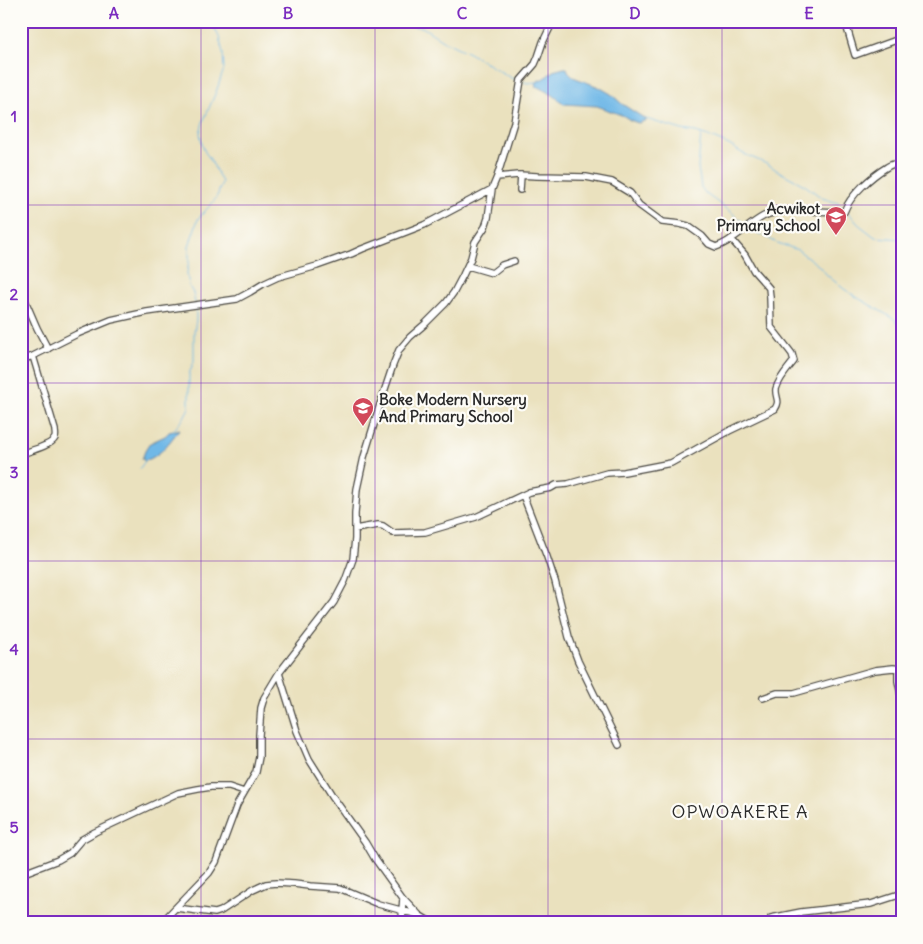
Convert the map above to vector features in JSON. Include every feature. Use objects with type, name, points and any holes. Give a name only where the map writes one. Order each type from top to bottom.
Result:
[{"type":"street","points":[[161,923],[209,873],[216,862],[235,809],[256,772],[259,757],[261,708],[264,698],[279,673],[330,608],[342,588],[353,559],[357,489],[364,457],[399,350],[446,303],[468,266],[475,242],[485,227],[488,218],[492,189],[514,122],[521,80],[535,64],[553,21]]},
{"type":"street","points":[[845,21],[854,55],[902,38]]},
{"type":"street","points":[[496,177],[510,175],[586,177],[612,182],[630,193],[639,205],[654,217],[662,222],[688,226],[702,236],[712,247],[716,248],[771,213],[789,211],[844,212],[858,191],[888,166],[902,162]]},
{"type":"street","points":[[520,190],[521,175]]},
{"type":"street","points":[[21,360],[111,320],[237,299],[278,277],[342,258],[424,225],[492,189]]},
{"type":"street","points":[[355,529],[378,525],[393,533],[424,532],[476,517],[529,492],[607,473],[624,472],[671,463],[729,431],[775,409],[778,405],[776,389],[780,379],[794,361],[793,357],[771,327],[769,288],[731,239]]},
{"type":"street","points":[[468,266],[492,273],[502,265],[514,261]]},
{"type":"street","points":[[21,291],[48,349]]},
{"type":"street","points":[[21,454],[51,442],[56,434],[33,356]]},
{"type":"street","points":[[523,495],[548,557],[569,637],[578,661],[619,745]]},
{"type":"street","points":[[763,698],[777,693],[794,693],[875,670],[900,669],[898,681],[902,700]]},
{"type":"street","points":[[279,673],[297,731],[309,759],[375,859],[419,915]]},
{"type":"street","points":[[21,874],[58,860],[70,853],[82,840],[95,832],[178,793],[211,787],[228,787],[244,792]]},
{"type":"street","points":[[176,908],[215,913],[221,912],[253,890],[266,884],[276,883],[340,888],[378,904],[419,915],[432,923]]},
{"type":"street","points":[[771,918],[801,912],[871,904],[902,894]]},
{"type":"street","points":[[403,923],[402,910],[404,898]]},
{"type":"water","points":[[567,68],[573,77],[611,94],[622,104],[647,120],[638,123],[597,106],[564,104],[553,95],[536,86],[535,82],[545,78],[553,71]]},
{"type":"water","points":[[180,429],[165,448],[145,461],[142,459],[150,443],[169,432]]},
{"type":"waterway","points":[[195,303],[187,273],[189,246],[198,219],[214,201],[222,182],[205,152],[200,133],[224,69],[219,37],[211,21]]},
{"type":"waterway","points":[[400,21],[405,26],[422,27],[444,41],[518,80]]},
{"type":"waterway","points":[[524,82],[537,82]]},
{"type":"waterway","points":[[646,119],[682,130],[696,132],[729,145],[806,186],[822,198],[838,203],[843,208]]},
{"type":"waterway","points":[[701,134],[698,167],[701,187],[706,194],[746,225]]},
{"type":"waterway","points":[[848,212],[858,224],[875,237],[902,239]]},
{"type":"waterway","points":[[750,228],[775,242],[798,250],[844,289],[896,320],[902,333]]},
{"type":"waterway","points":[[173,431],[189,408],[189,374],[194,361],[196,306]]},
{"type":"waterway","points":[[140,468],[145,461]]},
{"type":"place","name":"Acwikot Primary School","points":[[836,236]]},
{"type":"place","name":"Boke Modern Nursery And Primary School","points":[[363,427]]},
{"type":"district","name":"OPWOAKERE A","points":[[740,811]]}]
